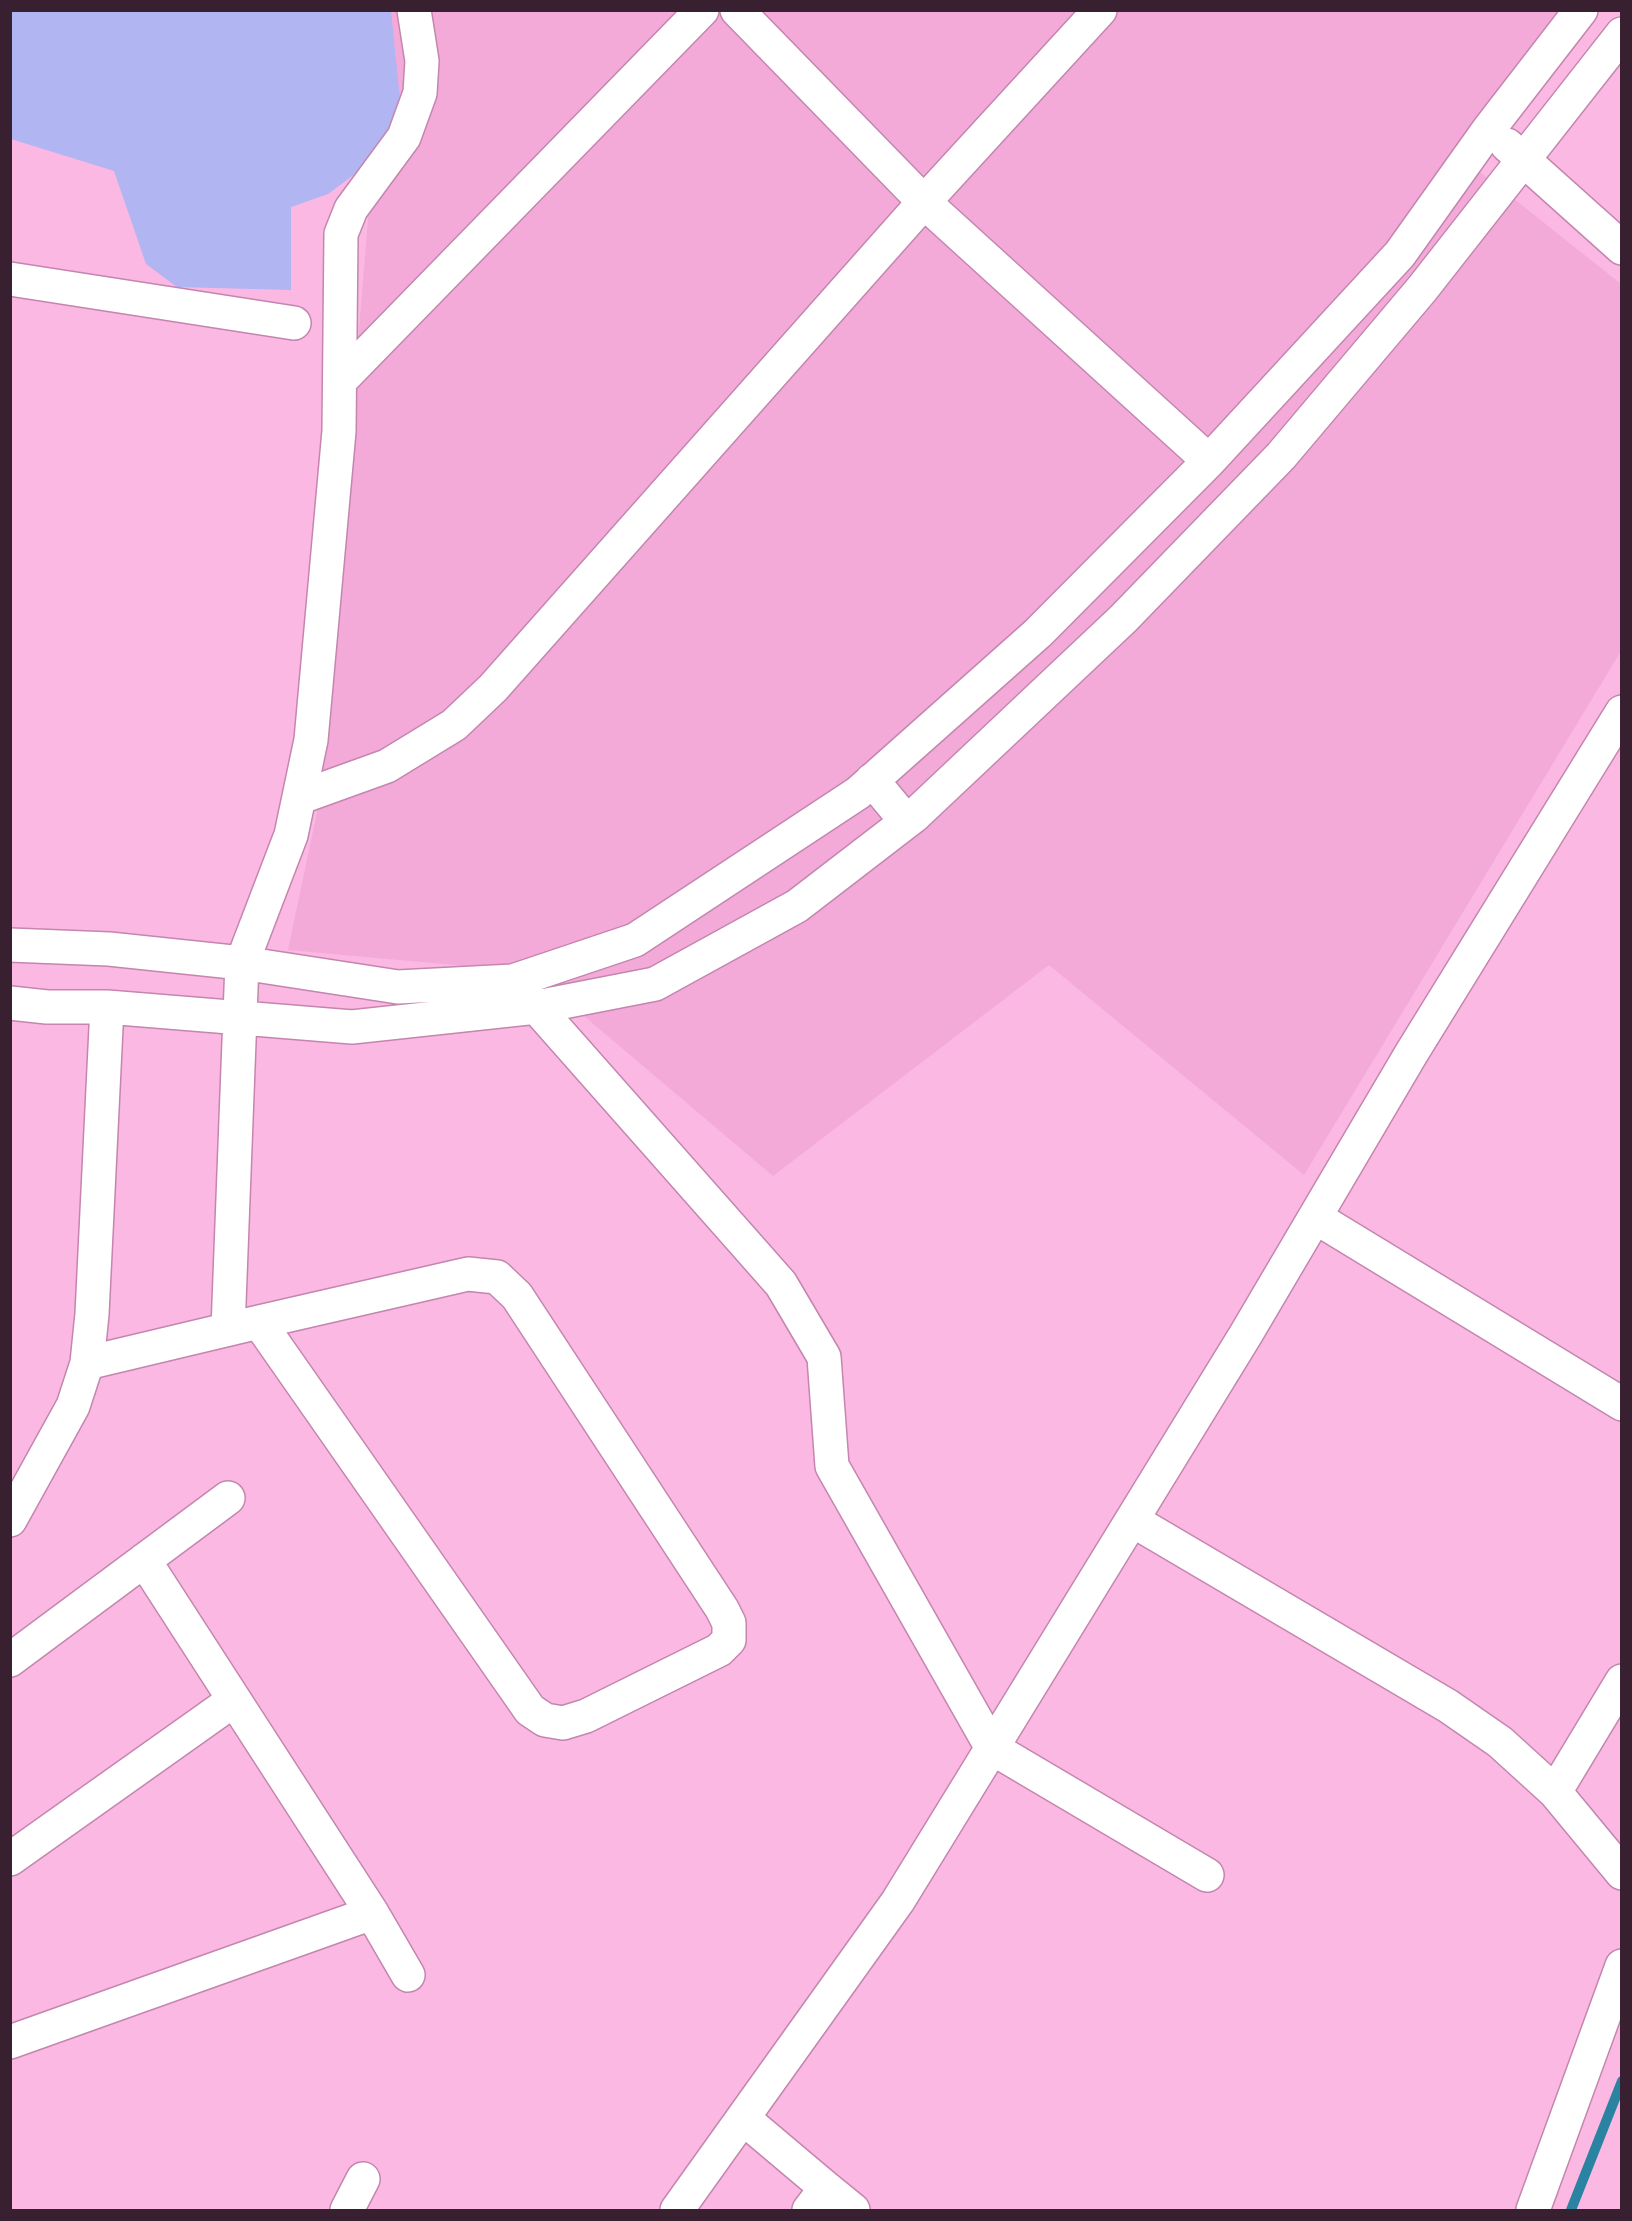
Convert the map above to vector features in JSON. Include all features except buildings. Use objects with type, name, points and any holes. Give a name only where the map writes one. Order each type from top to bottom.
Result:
[{"type":"street","points":[[87,1363],[244,1326],[468,1274],[497,1277],[517,1296],[722,1610],[729,1623],[729,1640],[719,1650],[586,1716],[563,1723],[545,1720],[530,1710],[244,1326],[240,1017],[242,963],[291,835],[301,797],[311,740],[339,431],[341,234],[351,209],[404,137],[420,93],[422,61],[414,10]]},
{"type":"street","points":[[340,381],[702,10]]},
{"type":"street","points":[[737,10],[924,202],[1209,461]]},
{"type":"street","points":[[301,797],[387,766],[454,725],[494,688],[924,202],[1100,10]]},
{"type":"street","points":[[10,945],[109,949],[242,963],[398,987],[513,981],[635,940],[858,793],[1038,633],[1209,461],[1400,254],[1489,129],[1581,10]]},
{"type":"street","points":[[10,1003],[46,1007],[106,1007],[352,1027],[537,1007],[655,984],[797,906],[906,821],[1123,619],[1281,456],[1422,289],[1622,34]]},
{"type":"street","points":[[1489,129],[1622,248]]},
{"type":"street","points":[[10,279],[294,322]]},
{"type":"street","points":[[677,2211],[898,1901],[1132,1520],[1411,1054],[1622,712]]},
{"type":"street","points":[[872,780],[906,821]]},
{"type":"street","points":[[513,981],[781,1284],[824,1357],[831,1466],[992,1748],[1207,1875]]},
{"type":"street","points":[[10,1520],[19,1489],[73,1406],[87,1363],[92,1314],[106,1007]]},
{"type":"street","points":[[1315,1217],[1622,1404]]},
{"type":"street","points":[[10,1660],[228,1498]]},
{"type":"street","points":[[1132,1520],[1448,1706],[1500,1742],[1555,1792],[1622,1873]]},
{"type":"street","points":[[144,1560],[372,1913],[408,1975]]},
{"type":"street","points":[[1555,1792],[1622,1682]]},
{"type":"street","points":[[10,1859],[234,1700]]},
{"type":"street","points":[[10,2042],[372,1913]]},
{"type":"street","points":[[1533,2211],[1622,1966]]},
{"type":"street","points":[[743,2118],[817,2199],[853,2211]]},
{"type":"street","points":[[347,2211],[363,2179]]},
{"type":"shaded area","points":[[10,11],[391,11],[401,109],[395,144],[328,194],[291,207],[291,290],[177,287],[146,264],[114,171],[11,139]]},
{"type":"shaded area","points":[[363,11],[1560,11],[1455,152],[1621,284],[1621,651],[1304,1175],[1049,965],[773,1176],[532,972],[288,950],[321,793],[370,195]]},
{"type":"waterway","points":[[1571,2210],[1622,2081]]}]
